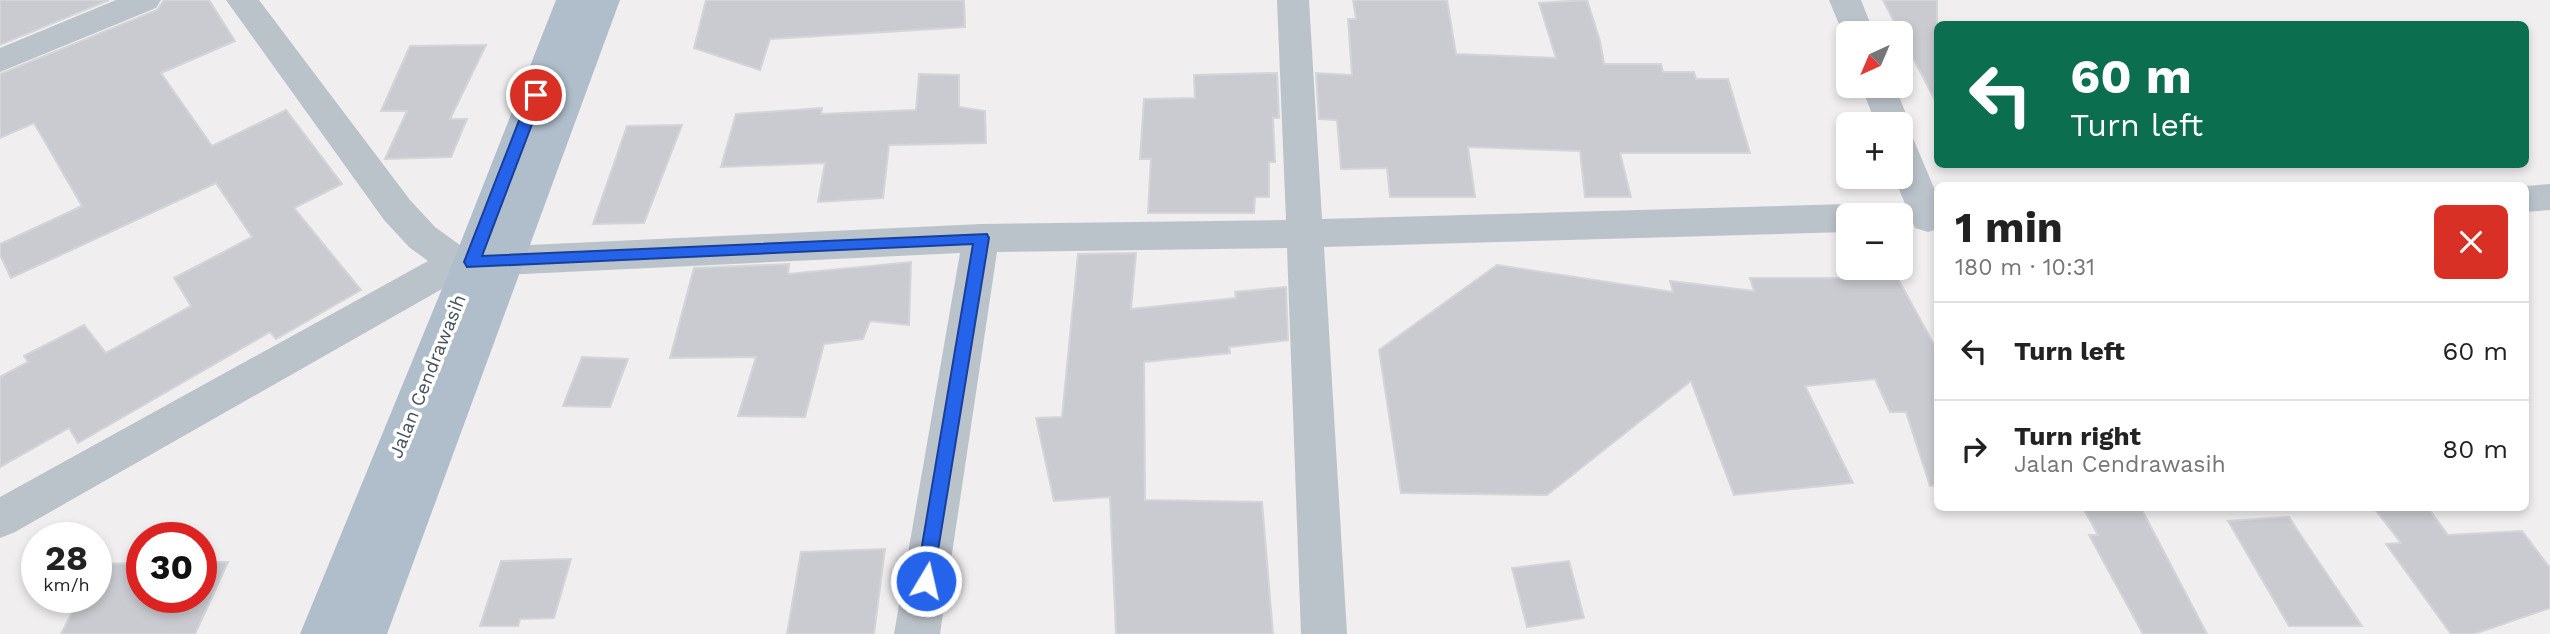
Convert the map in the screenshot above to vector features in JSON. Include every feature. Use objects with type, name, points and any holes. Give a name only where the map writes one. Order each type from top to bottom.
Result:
[{"type":"main road","name":"Jalan Cendrawasih","points":[[364,634],[478,262],[572,0]]},
{"type":"main road","name":"Jalan Cendrawasih","points":[[323,634],[478,262],[604,0]]},
{"type":"street","points":[[0,61],[145,0]]},
{"type":"street","points":[[242,0],[397,210],[422,237],[478,262]]},
{"type":"street","points":[[1293,0],[1302,234],[1324,634]]},
{"type":"street","points":[[1845,0],[1853,21]]},
{"type":"street","points":[[1913,188],[1922,218]]},
{"type":"street","points":[[2529,199],[2550,197]]},
{"type":"street","points":[[0,520],[478,262],[981,238],[1302,234],[1836,218]]},
{"type":"street","points":[[917,634],[981,238]]},
{"type":"building","points":[[0,0],[109,0],[0,45]]},
{"type":"building","points":[[164,0],[209,0],[235,41],[161,73],[212,146],[286,110],[342,184],[294,208],[361,290],[276,339],[270,332],[78,443],[69,428],[0,467],[0,377],[28,362],[24,356],[84,325],[106,353],[191,306],[174,278],[252,237],[216,183],[11,278],[0,255],[0,244],[82,206],[34,123],[0,138],[0,74],[157,10]]},
{"type":"building","points":[[706,0],[964,0],[965,27],[770,39],[760,70],[694,48]]},
{"type":"building","points":[[1353,0],[1447,0],[1456,54],[1556,58],[1539,3],[1587,0],[1604,64],[1661,64],[1663,72],[1694,72],[1696,79],[1728,79],[1750,153],[1620,153],[1631,197],[1585,197],[1580,151],[1468,147],[1475,197],[1390,197],[1387,168],[1341,169],[1337,120],[1319,119],[1316,73],[1352,75],[1348,19],[1356,19]]},
{"type":"building","points":[[1883,0],[1937,0],[1937,21],[1934,21],[1934,98],[1913,58],[1913,21],[1894,21]]},
{"type":"building","points":[[486,45],[450,119],[467,119],[451,157],[385,159],[407,111],[381,111],[410,46]]},
{"type":"building","points":[[1277,73],[1279,118],[1273,118],[1275,162],[1269,162],[1269,197],[1255,197],[1254,213],[1148,213],[1151,159],[1140,159],[1144,99],[1195,98],[1194,75]]},
{"type":"building","points":[[919,74],[959,75],[959,107],[985,111],[986,143],[889,145],[883,198],[818,202],[825,163],[721,167],[736,114],[822,108],[821,114],[916,110]]},
{"type":"building","points":[[682,125],[644,223],[593,224],[627,126]]},
{"type":"building","points":[[1136,253],[1131,309],[1236,298],[1235,292],[1286,287],[1288,340],[1229,347],[1230,353],[1144,362],[1145,500],[1262,502],[1273,634],[1116,634],[1110,497],[1054,501],[1036,418],[1062,417],[1078,254]]},
{"type":"building","points":[[911,262],[909,325],[870,321],[863,339],[824,344],[805,417],[738,416],[756,357],[670,358],[694,268],[789,264],[788,274]]},
{"type":"building","points":[[1497,265],[1673,292],[1670,281],[1754,291],[1750,278],[1899,280],[1934,345],[1934,485],[1930,486],[1906,412],[1890,412],[1875,379],[1805,386],[1853,483],[1734,495],[1691,381],[1547,495],[1401,493],[1379,350]]},
{"type":"building","points":[[582,357],[628,359],[610,407],[563,406]]},
{"type":"building","points":[[2085,511],[2143,511],[2207,634],[2143,634],[2089,535],[2098,535]]},
{"type":"building","points":[[2376,511],[2430,511],[2448,535],[2522,531],[2550,568],[2550,608],[2474,634],[2451,634],[2386,544],[2401,543]]},
{"type":"building","points":[[2289,517],[2362,626],[2289,626],[2228,521]]},
{"type":"building","points":[[885,549],[874,634],[787,634],[801,552]]},
{"type":"building","points":[[571,559],[554,618],[520,619],[518,626],[480,626],[501,561]]},
{"type":"building","points":[[1569,561],[1584,618],[1527,627],[1512,568]]},
{"type":"building","points":[[217,562],[228,562],[217,586]]},
{"type":"building","points":[[126,563],[126,613],[205,613],[195,634],[61,634],[72,613],[112,613],[112,564]]},
{"type":"route","points":[[536,95],[472,262],[981,238],[926,581]]}]
